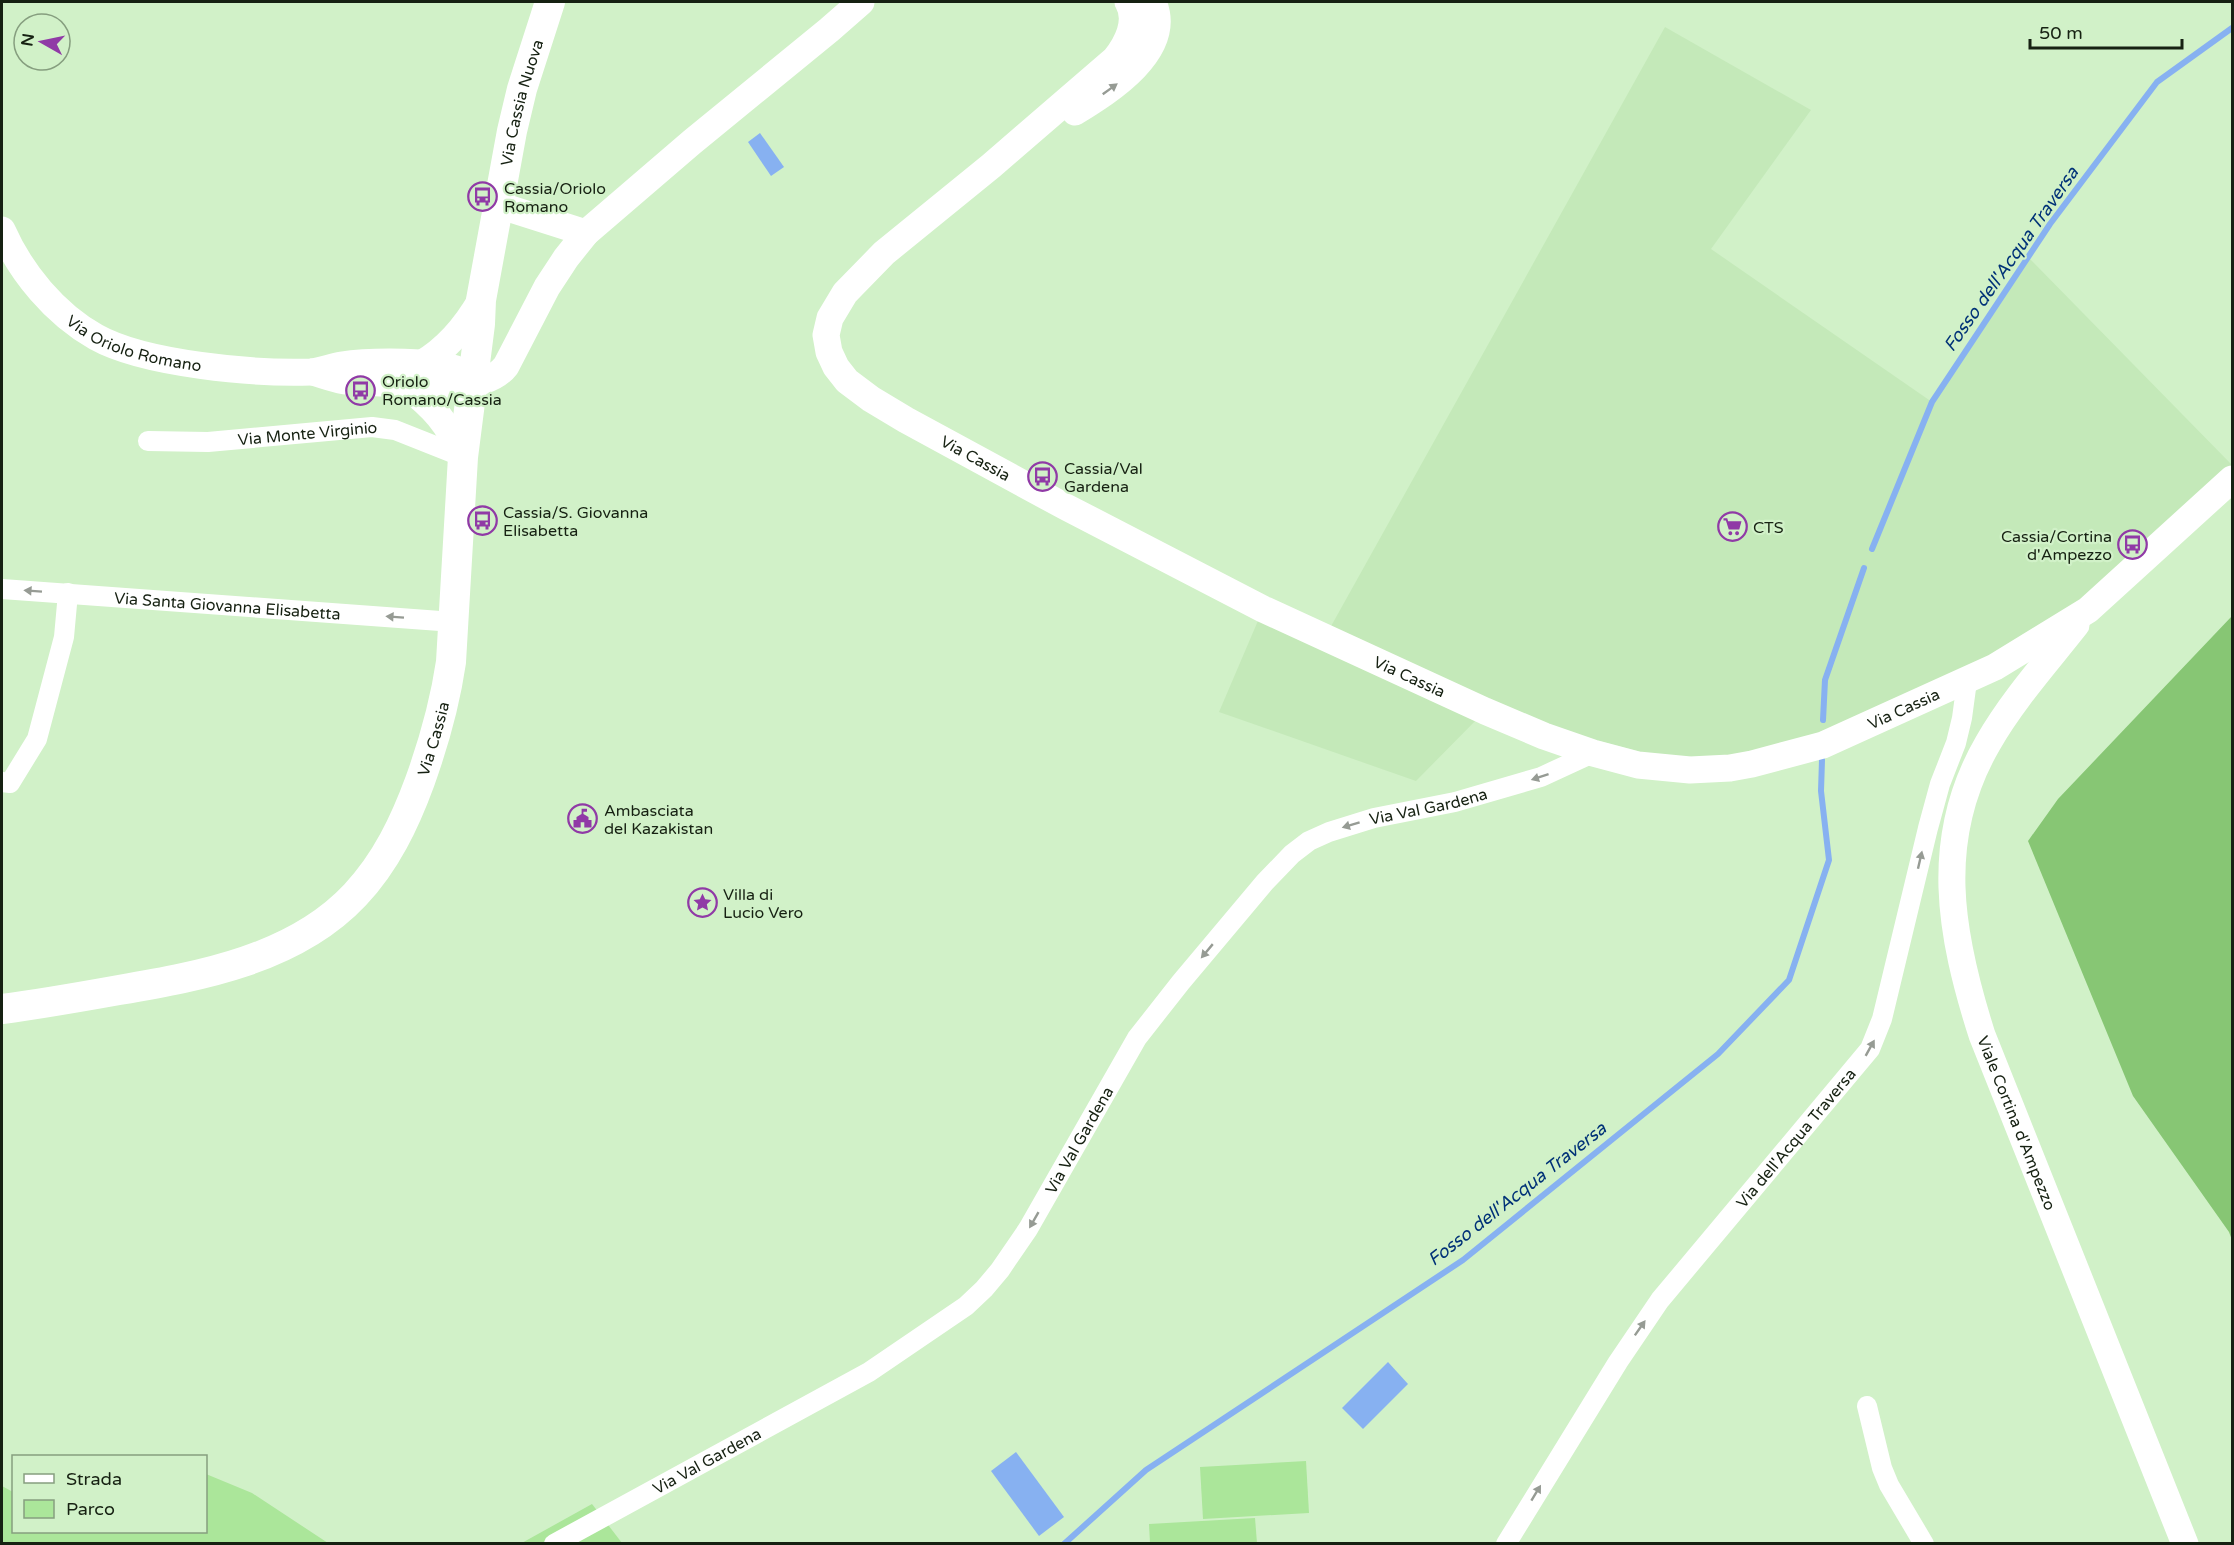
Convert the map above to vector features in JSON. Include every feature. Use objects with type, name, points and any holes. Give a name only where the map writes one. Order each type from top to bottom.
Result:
[{"type":"main road","name":"Via Cassia Nuova","points":[[472,383],[481,300],[506,158],[522,88],[550,2]]},
{"type":"main road","name":"Via Cassia","points":[[2,1009],[82,997],[208,972],[278,948],[333,914],[354,896],[385,858],[398,834],[432,747],[450,670],[463,457],[472,383]]},
{"type":"street","points":[[472,383],[492,377],[506,366],[547,287],[586,233],[861,2]]},
{"type":"street","name":"Via Cassia","points":[[1128,2],[1131,6],[1132,24],[1126,41],[1114,59],[991,166],[884,253],[845,293],[827,326],[827,344],[832,360],[847,381],[871,399],[1066,507],[1263,609],[1485,711],[1544,736],[1593,753],[1638,765],[1669,769],[1710,770],[1752,764],[1822,745],[1995,667],[2088,610],[2232,479]]},
{"type":"street","name":"Via Cassia","points":[[991,166],[1111,89],[1133,70],[1148,48],[1155,32],[1157,19],[1153,2]]},
{"type":"street","points":[[498,205],[586,233]]},
{"type":"street","name":"Via Oriolo Romano","points":[[2,230],[11,251],[27,275],[45,295],[79,325],[96,337],[116,346],[158,357],[232,368],[313,372],[340,381],[459,370],[467,375],[472,383]]},
{"type":"street","points":[[463,457],[445,422],[427,402],[413,374],[454,338],[468,322],[481,300]]},
{"type":"street","name":"Via Monte Virginio","points":[[147,441],[208,442],[378,428],[395,430],[463,457]]},
{"type":"street","name":"Via Santa Giovanna Elisabetta","points":[[2,589],[454,622]]},
{"type":"street","points":[[2,782],[10,783],[37,738],[64,637],[68,593]]},
{"type":"street","name":"Viale Cortina d'Ampezzo","points":[[2088,610],[2018,699],[1996,730],[1979,760],[1970,781],[1960,818],[1952,858],[1950,884],[1958,944],[1975,1012],[2185,1544]]},
{"type":"street","points":[[1995,667],[2018,699]]},
{"type":"street","name":"Via dell'Acqua Traversa","points":[[1506,1544],[1618,1362],[1660,1300],[1870,1049],[1882,1019],[1940,784],[1956,743],[1967,681]]},
{"type":"street","name":"Via Val Gardena","points":[[554,1544],[870,1372],[966,1306],[978,1295],[1016,1250],[1137,1038],[1196,963],[1292,854],[1310,841],[1329,832],[1374,818],[1455,802],[1541,777],[1593,753]]},
{"type":"street","points":[[1867,1406],[1882,1468],[1889,1485],[1924,1544]]},
{"type":"shaded area","points":[[1665,27],[1811,110],[1711,249],[1932,402],[2028,257],[2232,465],[2232,479],[2088,610],[1967,681],[1710,770],[1485,711],[1416,781],[1219,712],[1263,609],[1325,637]]},
{"type":"green space","points":[[2232,616],[2232,1240],[2229,1232],[2133,1096],[2028,841],[2058,799]]},
{"type":"green space","points":[[1306,1461],[1309,1513],[1203,1519],[1200,1467]]},
{"type":"green space","points":[[207,1474],[252,1493],[328,1543],[2,1543],[2,1486],[12,1491],[12,1533],[207,1533]]},
{"type":"green space","points":[[592,1504],[622,1543],[520,1544]]},
{"type":"green space","points":[[1255,1518],[1257,1543],[1150,1543],[1149,1524]]},
{"type":"water","points":[[760,133],[784,167],[771,176],[748,142]]},
{"type":"water","points":[[1388,1362],[1408,1384],[1363,1429],[1342,1408]]},
{"type":"water","points":[[1016,1452],[1064,1517],[1039,1536],[991,1471]]},
{"type":"waterway","name":"Fosso dell'Acqua Traversa","points":[[1872,549],[1932,402],[2050,224],[2157,82],[2232,28]]},
{"type":"waterway","name":"Fosso dell'Acqua Traversa","points":[[1823,720],[1825,680],[1864,568]]},
{"type":"waterway","name":"Fosso dell'Acqua Traversa","points":[[1064,1544],[1146,1470],[1463,1260],[1718,1054],[1789,980],[1829,860],[1821,791],[1822,760]]},
{"type":"place","name":"Cassia/Oriolo Romano","points":[[483,197]]},
{"type":"place","name":"Oriolo Romano/Cassia","points":[[361,390]]},
{"type":"place","name":"Cassia/Val Gardena","points":[[1043,477]]},
{"type":"place","name":"Cassia/S. Giovanna Elisabetta","points":[[482,521]]},
{"type":"place","name":"CTS","points":[[1732,527]]},
{"type":"place","name":"Cassia/Cortina d'Ampezzo","points":[[2133,545]]},
{"type":"place","name":"Ambasciata del Kazakistan","points":[[583,819]]},
{"type":"place","name":"Villa di Lucio Vero","points":[[702,903]]}]
